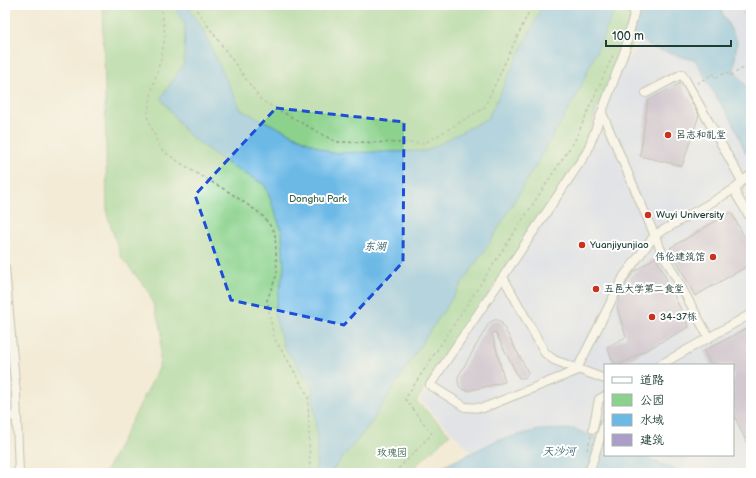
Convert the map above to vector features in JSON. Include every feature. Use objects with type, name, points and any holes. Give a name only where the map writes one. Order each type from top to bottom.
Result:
[{"type":"street","points":[[636,5],[625,50],[587,152],[430,385],[465,407],[483,408],[576,371],[624,276],[655,235],[736,188],[742,181],[751,175]]},
{"type":"street","points":[[746,5],[751,14]]},
{"type":"street","points":[[646,93],[682,74],[742,181]]},
{"type":"street","points":[[602,113],[661,250],[709,338]]},
{"type":"street","points":[[736,188],[737,196],[751,220]]},
{"type":"street","points":[[5,267],[16,394],[19,473]]},
{"type":"street","points":[[503,277],[545,353],[554,360],[604,379]]},
{"type":"street","points":[[662,364],[751,314]]},
{"type":"street","points":[[593,429],[599,399],[604,396]]},
{"type":"street","points":[[5,416],[17,417]]},
{"type":"street","points":[[589,473],[604,424]]},
{"type":"path","points":[[161,5],[165,35],[147,116],[160,149],[261,214],[275,232],[277,274],[267,300],[274,338],[308,396],[310,473]]},
{"type":"path","points":[[193,5],[261,100],[336,142],[425,143],[484,108],[532,5]]},
{"type":"path","points":[[394,473],[432,434],[405,399],[575,140],[616,49]]},
{"type":"path","points":[[689,87],[713,74],[715,78],[727,72],[729,76],[751,64]]},
{"type":"highlighted area","points":[[276,108],[404,122],[403,262],[344,325],[231,300],[195,195]]},
{"type":"shaded area","name":"Wuyi University","points":[[650,5],[751,5],[751,473],[492,473],[420,400],[587,152],[596,109],[642,38]]},
{"type":"green space","name":"Donghu Park","points":[[102,5],[643,5],[646,18],[596,109],[585,151],[416,401],[450,434],[408,473],[105,473],[159,368],[162,332],[149,292],[121,257],[107,214]]},
{"type":"water","name":"东湖","points":[[173,5],[187,5],[203,30],[241,110],[331,153],[426,151],[488,118],[543,5],[616,5],[577,95],[492,239],[422,343],[371,423],[330,473],[316,473],[317,438],[312,385],[284,347],[274,313],[284,269],[282,232],[265,185],[225,162],[187,134],[161,98],[184,64],[185,24]]},
{"type":"water","points":[[644,5],[718,5],[737,41],[734,70],[745,85],[751,87],[751,152],[746,154],[733,122],[696,61],[653,48],[632,32],[637,8]]},
{"type":"water","name":"天沙河","points":[[574,429],[604,441],[604,456],[642,456],[684,473],[434,473],[442,467],[498,440],[539,430]]},
{"type":"building","name":"吕志和礼堂","points":[[681,83],[699,115],[682,166],[640,156],[648,100]]},
{"type":"building","name":"伟伦建筑馆","points":[[731,212],[751,249],[751,264],[695,296],[670,248]]},
{"type":"building","name":"34-37栋","points":[[656,257],[689,327],[621,364],[614,364],[607,347],[626,337],[617,307],[621,294],[634,272]]},
{"type":"building","points":[[494,320],[501,322],[528,373],[526,377],[519,378],[495,332],[492,333],[505,382],[467,391],[462,389],[459,386],[458,377],[489,323]]},
{"type":"building","points":[[751,326],[751,452],[734,415],[734,364],[710,364],[704,351]]},
{"type":"place","name":"吕志和礼堂","points":[[668,135]]},
{"type":"place","name":"Wuyi University","points":[[648,215]]},
{"type":"place","name":"Yuanjiyunjiao","points":[[582,245]]},
{"type":"place","name":"伟伦建筑馆","points":[[713,257]]},
{"type":"place","name":"五邑大学第二食堂","points":[[596,289]]},
{"type":"place","name":"34-37栋","points":[[652,317]]},
{"type":"park label","name":"玫瑰园","points":[[392,453]]}]
